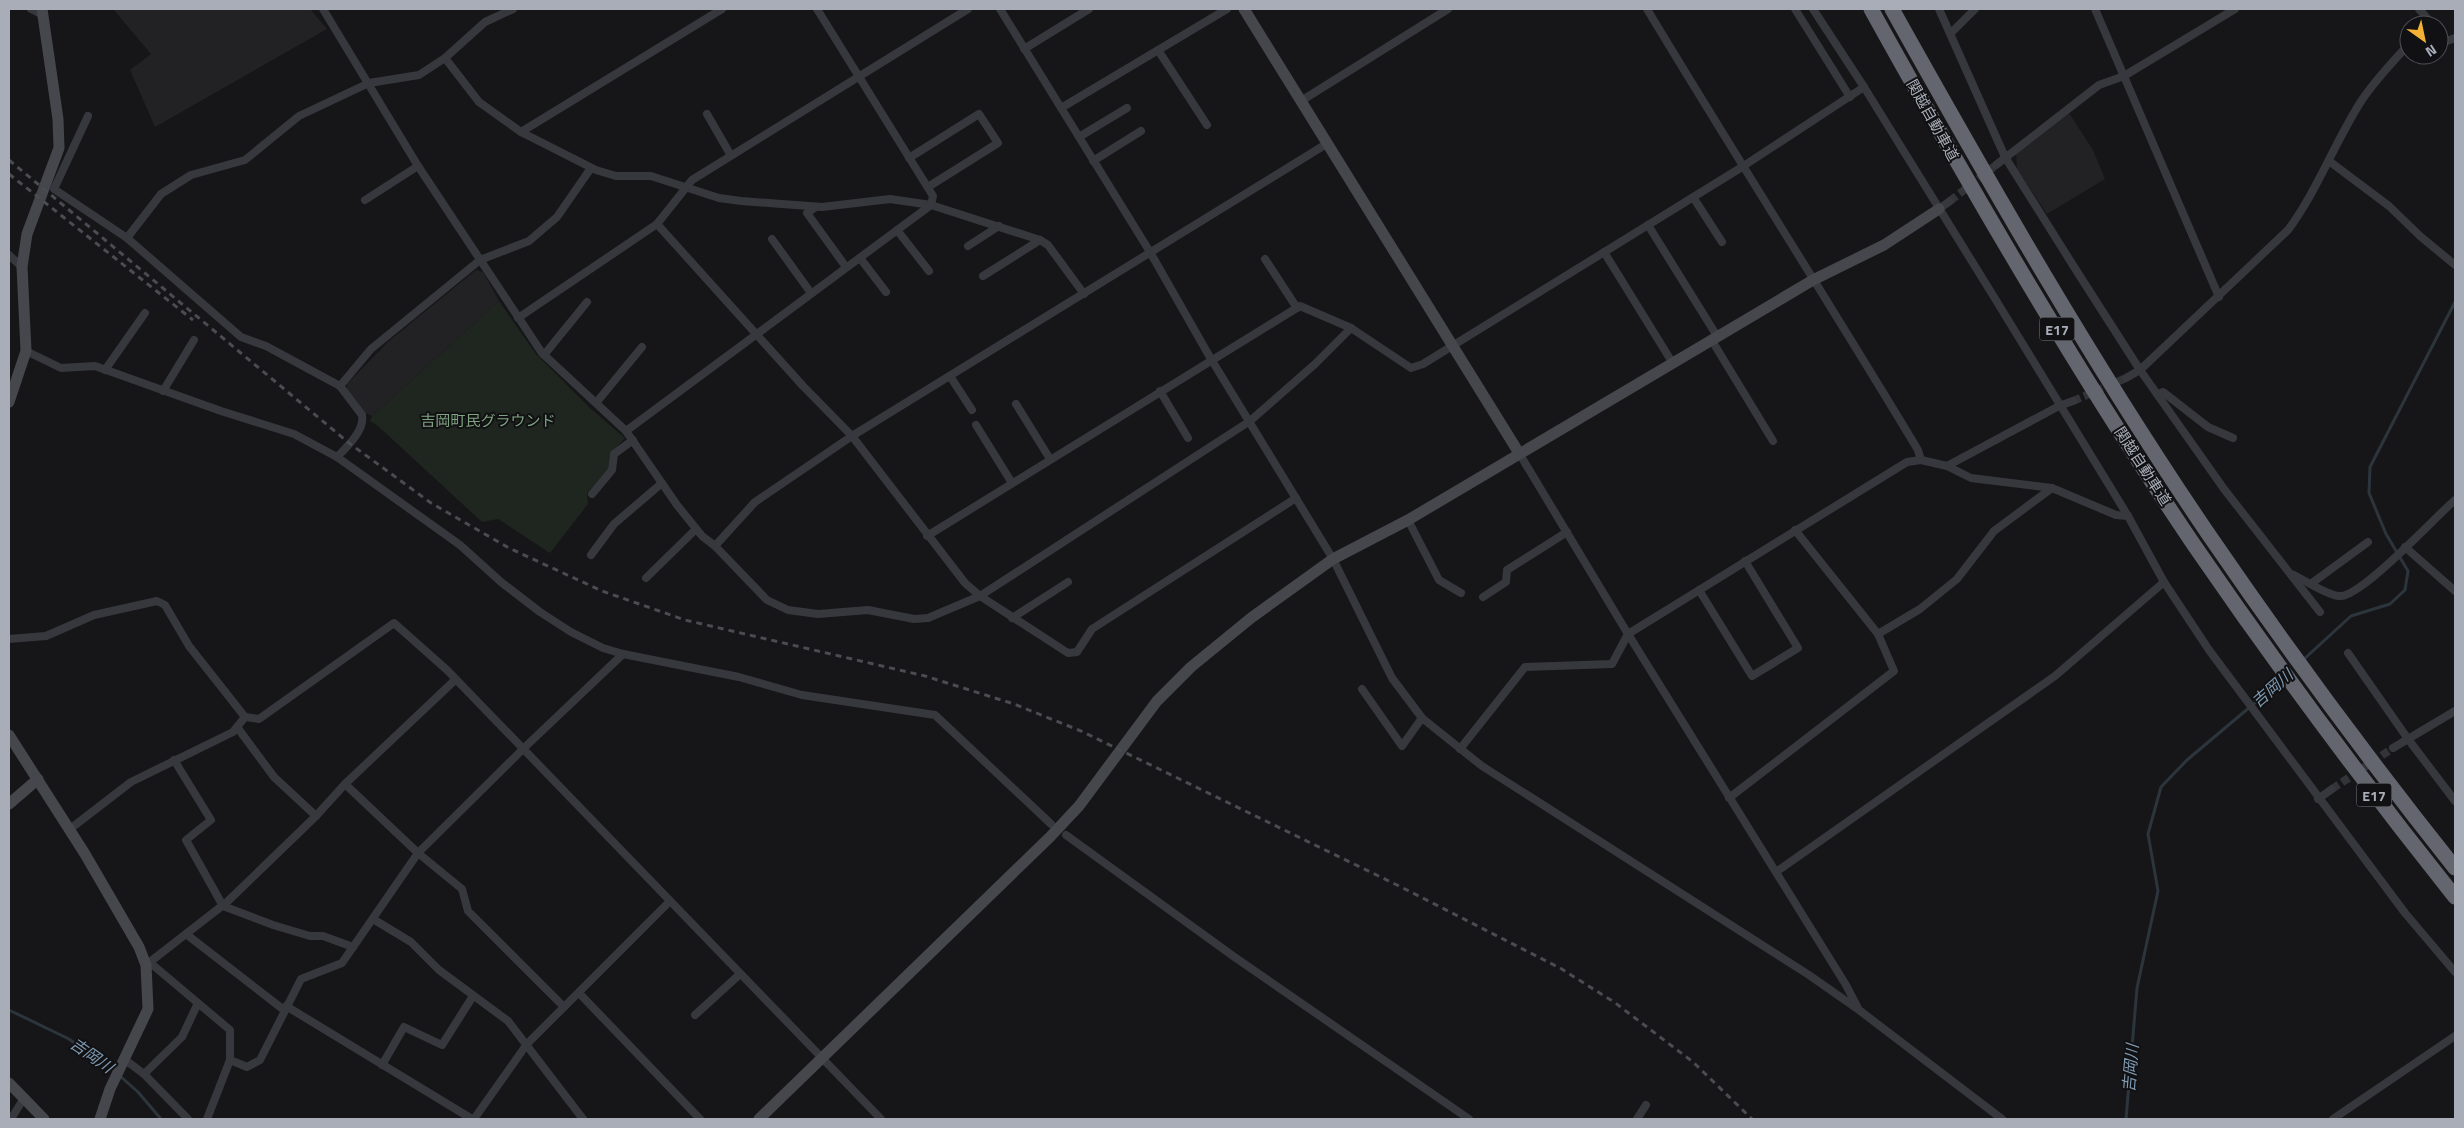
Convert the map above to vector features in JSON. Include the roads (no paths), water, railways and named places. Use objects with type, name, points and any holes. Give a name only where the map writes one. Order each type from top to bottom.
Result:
[{"type":"highway","name":"関越自動車道","points":[[1871,9],[2002,241],[2103,405],[2193,543],[2260,639],[2374,795],[2455,897]]},
{"type":"highway","name":"関越自動車道","points":[[1892,9],[2018,230],[2118,395],[2208,533],[2309,677],[2389,785],[2455,868]]},
{"type":"street","points":[[9,402],[26,351],[22,267],[27,234],[59,148],[58,119],[43,12],[30,9]]},
{"type":"street","points":[[323,9],[418,166],[544,355],[626,431],[696,529],[767,600],[788,610],[818,614],[868,610],[914,618],[928,618],[980,596],[1250,421],[1315,364],[1351,328]]},
{"type":"street","points":[[127,238],[161,194],[191,175],[245,160],[299,116],[369,83],[419,75],[446,58],[485,22],[513,9]]},
{"type":"street","points":[[522,132],[722,9]]},
{"type":"street","points":[[626,431],[931,205],[933,196],[928,187],[816,9]]},
{"type":"street","points":[[518,318],[657,224],[665,216],[684,187],[730,154],[968,9]]},
{"type":"street","points":[[1000,9],[1150,252],[1211,359],[1333,559],[1392,678],[1422,718],[1482,766],[1609,846],[1859,1010],[2002,1119]]},
{"type":"street","points":[[1024,49],[1089,9]]},
{"type":"street","points":[[1061,108],[1226,9]]},
{"type":"street","points":[[1244,9],[1519,453],[1859,1010]]},
{"type":"street","points":[[1301,101],[1448,9]]},
{"type":"street","points":[[1647,9],[1742,167],[1918,450],[1921,460]]},
{"type":"street","points":[[1795,9],[1850,97]]},
{"type":"street","points":[[1813,9],[1939,209],[2128,516],[2164,582],[2208,650],[2405,913],[2455,972]]},
{"type":"street","points":[[1939,9],[1951,32],[2005,157],[2140,370],[2224,489],[2294,575],[2320,612]]},
{"type":"street","points":[[1951,32],[1974,9]]},
{"type":"street","points":[[2095,9],[2219,297]]},
{"type":"street","points":[[1996,165],[2099,85],[2124,76],[2235,9]]},
{"type":"street","points":[[1158,50],[1207,125]]},
{"type":"street","points":[[2126,378],[2140,370],[2288,230],[2303,210],[2360,104],[2376,81],[2399,55]]},
{"type":"street","points":[[446,58],[479,102],[522,132],[591,168],[616,176],[651,176],[719,198],[816,206],[890,199],[931,205],[1040,240],[1048,245],[1084,294]]},
{"type":"street","points":[[927,536],[1211,359],[1300,306],[1351,328],[1412,368],[1423,364],[1742,167],[1864,88]]},
{"type":"street","points":[[1079,137],[1127,108]]},
{"type":"street","points":[[707,114],[730,154]]},
{"type":"street","points":[[909,158],[979,114],[998,143],[928,187]]},
{"type":"street","points":[[88,116],[54,189],[127,238],[241,337],[266,346],[340,386],[362,415],[363,420],[358,431],[337,457]]},
{"type":"street","points":[[1093,161],[1141,131]]},
{"type":"street","points":[[715,546],[755,502],[852,436],[1328,143]]},
{"type":"street","points":[[59,148],[70,154]]},
{"type":"street","points":[[2329,162],[2388,206],[2455,265]]},
{"type":"street","points":[[365,200],[418,166]]},
{"type":"street","points":[[340,386],[371,349],[480,260],[528,241],[557,216],[591,168]]},
{"type":"street","points":[[1693,197],[1722,242]]},
{"type":"street","points":[[760,1119],[1080,806],[1157,701],[1191,667],[1251,618],[1333,559],[1408,520],[1813,280],[1884,245],[1950,201]]},
{"type":"street","points":[[816,206],[807,213],[846,267]]},
{"type":"street","points":[[657,224],[852,436],[965,583],[1012,618],[1068,653],[1077,652],[1092,629],[1296,498]]},
{"type":"street","points":[[1648,225],[1773,441]]},
{"type":"street","points":[[968,246],[999,226]]},
{"type":"street","points":[[897,230],[929,271]]},
{"type":"street","points":[[772,239],[811,293]]},
{"type":"street","points":[[983,276],[1040,240]]},
{"type":"street","points":[[1604,252],[1672,362]]},
{"type":"street","points":[[9,256],[22,267]]},
{"type":"street","points":[[860,258],[886,292]]},
{"type":"street","points":[[1265,259],[1296,308]]},
{"type":"street","points":[[544,355],[587,302]]},
{"type":"street","points":[[104,370],[145,313]]},
{"type":"street","points":[[163,390],[194,340]]},
{"type":"street","points":[[596,403],[642,347]]},
{"type":"street","points":[[26,351],[61,368],[95,366],[294,434],[337,457],[460,545],[501,582],[540,612],[571,632],[603,648],[739,677],[802,694],[935,715],[1051,824]]},
{"type":"street","points":[[950,376],[972,410]]},
{"type":"street","points":[[1160,391],[1188,438]]},
{"type":"street","points":[[2157,394],[2162,392],[2208,427],[2233,438]]},
{"type":"street","points":[[1947,466],[2059,406],[2073,401]]},
{"type":"street","points":[[1016,404],[1050,459]]},
{"type":"street","points":[[976,425],[1012,483]]},
{"type":"street","points":[[592,494],[612,470],[614,454],[633,440]]},
{"type":"street","points":[[1460,749],[1525,667],[1612,664],[1628,634],[1907,462],[1921,460],[1947,466],[1971,478],[2052,488],[2116,514],[2128,516]]},
{"type":"street","points":[[591,555],[614,524],[662,483]]},
{"type":"street","points":[[1878,634],[1920,609],[1957,579],[1994,531],[2052,488]]},
{"type":"street","points":[[2294,575],[2340,597],[2349,594],[2390,563],[2455,500]]},
{"type":"street","points":[[1408,520],[1438,580],[1461,593]]},
{"type":"street","points":[[646,578],[696,529]]},
{"type":"street","points":[[1729,798],[1894,671],[1878,634],[1795,530]]},
{"type":"street","points":[[1483,597],[1506,582],[1507,570],[1567,532]]},
{"type":"street","points":[[2312,583],[2368,542]]},
{"type":"street","points":[[2405,547],[2455,591]]},
{"type":"street","points":[[1699,590],[1752,676],[1798,648],[1745,561]]},
{"type":"street","points":[[1012,618],[1068,582]]},
{"type":"street","points":[[1776,872],[2055,676],[2164,582]]},
{"type":"street","points":[[9,639],[46,636],[94,615],[157,601],[165,605],[189,646],[245,717],[259,718],[394,623],[455,680],[523,749],[669,902],[882,1119]]},
{"type":"street","points":[[2348,653],[2408,739],[2455,801]]},
{"type":"street","points":[[230,1060],[247,1067],[260,1060],[301,979],[342,963],[418,853],[523,749],[624,654]]},
{"type":"street","points":[[146,965],[222,906],[455,680]]},
{"type":"street","points":[[1362,689],[1402,746],[1422,718]]},
{"type":"street","points":[[2393,748],[2455,711]]},
{"type":"street","points":[[70,829],[132,782],[233,732],[245,717]]},
{"type":"street","points":[[237,727],[274,778],[316,816]]},
{"type":"street","points":[[9,735],[70,829],[139,947],[146,965],[148,1009],[110,1089],[100,1119]]},
{"type":"street","points":[[174,760],[211,820],[186,840],[222,906],[274,925],[310,936],[323,936],[353,947]]},
{"type":"street","points":[[9,804],[38,779]]},
{"type":"street","points":[[346,784],[418,853],[462,889],[468,911],[564,1007]]},
{"type":"street","points":[[2318,799],[2332,789]]},
{"type":"street","points":[[1066,835],[1233,956],[1469,1119]]},
{"type":"street","points":[[186,934],[285,1008],[473,1119],[527,1044],[669,902]]},
{"type":"street","points":[[373,919],[411,942],[439,970],[508,1021],[583,1119]]},
{"type":"street","points":[[146,965],[154,966],[230,1030],[230,1060],[207,1119]]},
{"type":"street","points":[[695,1015],[740,974]]},
{"type":"street","points":[[579,993],[700,1119]]},
{"type":"street","points":[[382,1065],[404,1027],[442,1045],[473,996]]},
{"type":"street","points":[[144,1074],[182,1037],[198,1003]]},
{"type":"street","points":[[2333,1119],[2455,1036]]},
{"type":"street","points":[[123,1060],[144,1074],[188,1119]]},
{"type":"street","points":[[9,1083],[44,1119]]},
{"type":"street","points":[[11,1119],[24,1098]]},
{"type":"street","points":[[1637,1119],[1646,1106]]},
{"type":"waterway","name":"吉岡川","points":[[2303,660],[2351,616],[2390,604],[2405,590],[2408,571],[2386,534],[2369,493],[2370,467],[2455,302]]},
{"type":"waterway","name":"吉岡川","points":[[2126,1119],[2137,988],[2158,891],[2148,834],[2161,787],[2187,760],[2282,680]]},
{"type":"waterway","name":"吉岡川","points":[[9,1010],[69,1039],[116,1072]]},
{"type":"waterway","name":"吉岡川","points":[[120,1076],[138,1092],[161,1119]]},
{"type":"tunnel","points":[[1950,201],[1996,165]]},
{"type":"tunnel","points":[[2073,401],[2126,378]]},
{"type":"tunnel","points":[[2332,789],[2393,748]]},
{"type":"railway","points":[[9,160],[349,443],[431,503],[509,548],[602,591],[685,620],[925,676],[1014,704],[1081,731],[1397,885],[1560,968],[1614,1002],[1693,1062],[1752,1119]]},
{"type":"railway","points":[[9,174],[193,320]]},
{"type":"park label","name":"吉岡町民グラウンド","points":[[488,420]]}]
